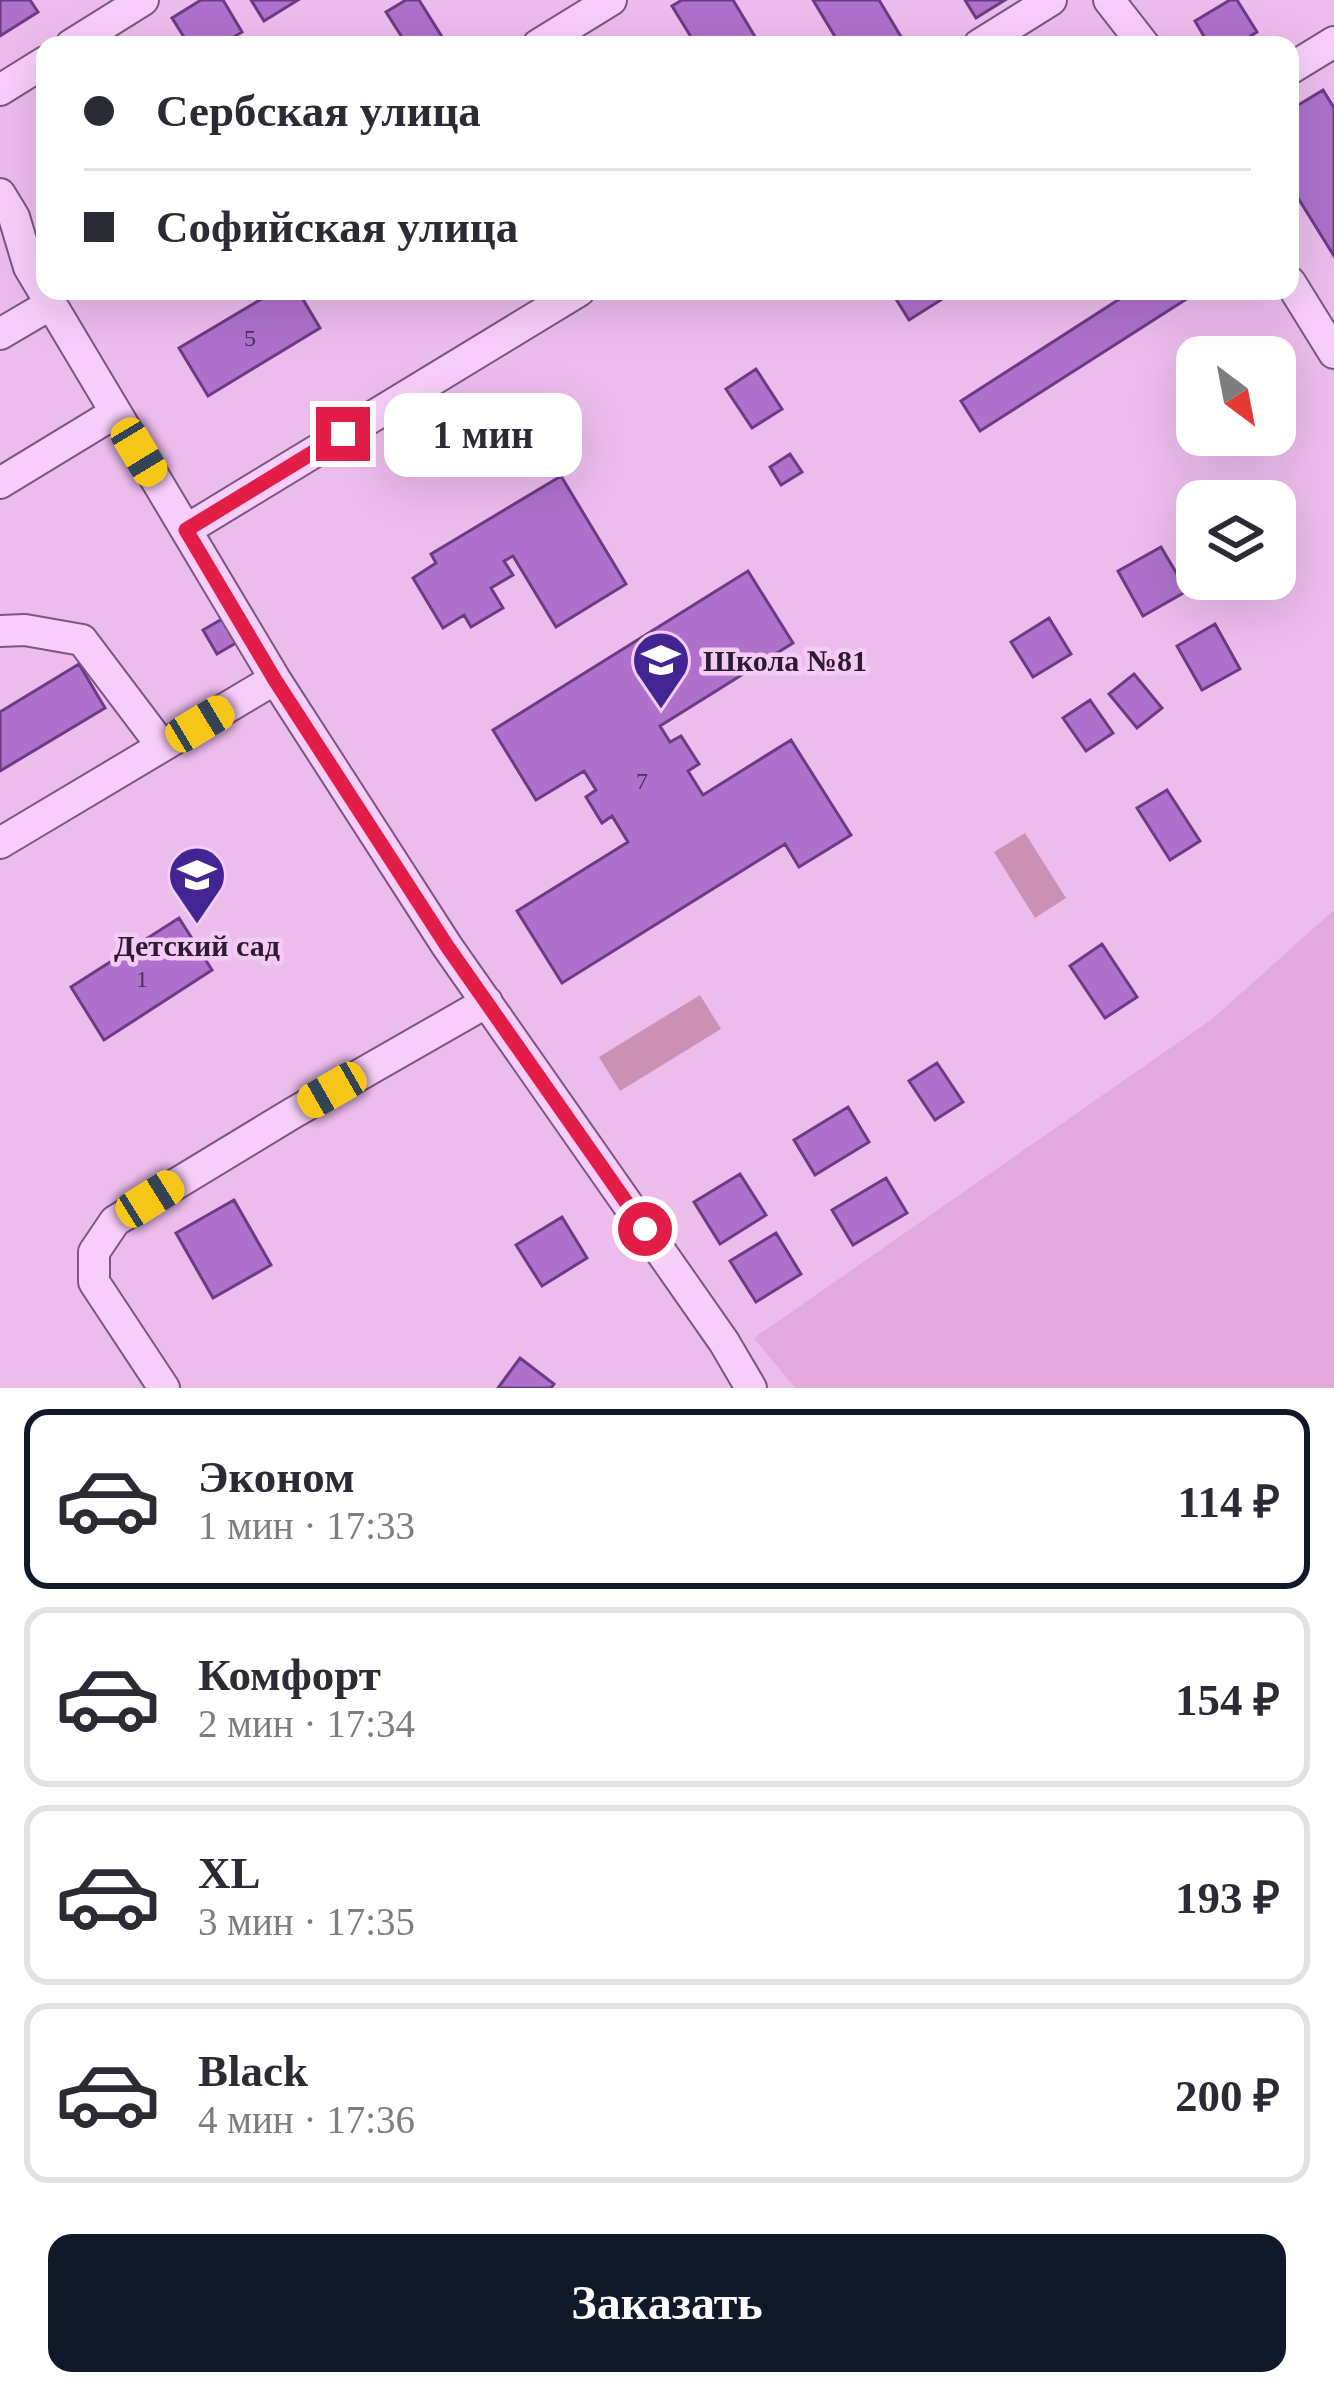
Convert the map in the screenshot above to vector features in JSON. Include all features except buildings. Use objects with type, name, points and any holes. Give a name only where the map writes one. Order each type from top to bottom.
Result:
[{"type":"street","points":[[85,36],[143,0]]},
{"type":"street","points":[[553,36],[611,0]]},
{"type":"street","points":[[994,36],[1051,0]]},
{"type":"street","points":[[1109,0],[1137,36]]},
{"type":"street","points":[[1299,63],[1334,42]]},
{"type":"street","points":[[0,90],[36,68]]},
{"type":"street","points":[[5,212],[36,264]]},
{"type":"street","points":[[1299,297],[1334,353]]},
{"type":"street","points":[[50,300],[275,680],[487,1003],[752,1388]]},
{"type":"street","points":[[186,530],[564,300]]},
{"type":"street","points":[[0,334],[51,304]]},
{"type":"street","points":[[0,483],[115,412]]},
{"type":"street","points":[[0,631],[25,630],[82,640],[162,746]]},
{"type":"street","points":[[0,843],[275,680]]},
{"type":"street","points":[[164,1388],[94,1282],[94,1252],[115,1221],[487,1003]]},
{"type":"shaded area","points":[[1025,833],[1066,898],[1035,918],[994,852]]},
{"type":"shaded area","points":[[1334,910],[1334,1388],[795,1388],[754,1338],[1212,1019]]},
{"type":"shaded area","points":[[700,995],[721,1029],[620,1091],[599,1057]]},
{"type":"place","name":"Школа №81","points":[[661,711]]},
{"type":"place","name":"Детский сад","points":[[197,926]]},
{"type":"route","points":[[343,434],[186,530],[275,680],[447,946],[645,1229]]}]
